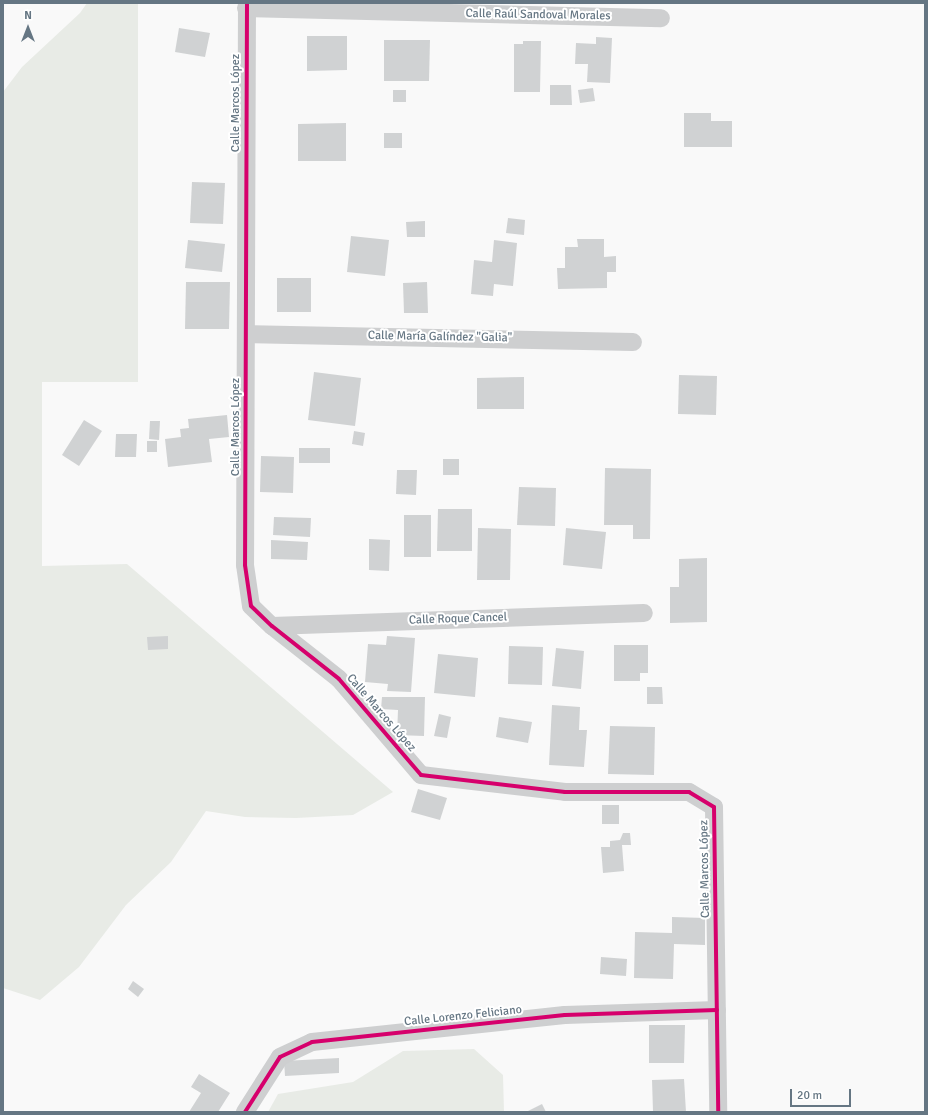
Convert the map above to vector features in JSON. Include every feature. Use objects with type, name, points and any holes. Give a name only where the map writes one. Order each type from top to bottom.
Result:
[{"type":"street","name":"Calle Raúl Sandoval Morales","points":[[246,6],[661,18]]},
{"type":"street","name":"Calle Marcos López","points":[[246,6],[245,565],[251,606],[272,626],[339,679],[421,775],[565,792],[688,792],[714,807],[718,1112]]},
{"type":"street","name":"Calle María Galíndez \"Galia\"","points":[[246,334],[633,342]]},
{"type":"street","name":"Calle Roque Cancel","points":[[272,626],[644,613]]},
{"type":"street","name":"Calle Lorenzo Feliciano","points":[[245,1112],[280,1057],[312,1042],[565,1015],[717,1010]]},
{"type":"shaded area","points":[[87,3],[138,3],[138,382],[42,382],[42,566],[127,564],[393,792],[353,815],[296,818],[245,817],[206,811],[171,862],[126,905],[79,967],[40,1000],[3,988],[3,92],[22,67],[80,13]]},
{"type":"shaded area","points":[[474,1049],[503,1075],[504,1112],[268,1112],[278,1094],[353,1082],[403,1051]]},
{"type":"building","points":[[179,28],[210,33],[205,57],[175,52]]},
{"type":"building","points":[[307,36],[347,36],[347,70],[307,71]]},
{"type":"building","points":[[596,37],[612,38],[610,83],[587,82],[588,64],[575,64],[576,43],[596,44]]},
{"type":"building","points":[[384,40],[430,40],[429,81],[384,81]]},
{"type":"building","points":[[523,41],[541,41],[540,92],[514,92],[514,44],[523,44]]},
{"type":"building","points":[[550,85],[571,85],[572,105],[550,105]]},
{"type":"building","points":[[593,88],[595,101],[580,103],[578,90]]},
{"type":"building","points":[[393,90],[406,90],[406,102],[393,102]]},
{"type":"building","points":[[684,113],[711,113],[711,121],[732,121],[732,147],[684,147]]},
{"type":"building","points":[[346,123],[346,161],[298,161],[298,124]]},
{"type":"building","points":[[384,133],[402,133],[402,148],[384,148]]},
{"type":"building","points":[[192,182],[225,183],[223,224],[190,223]]},
{"type":"building","points":[[508,218],[525,220],[524,235],[506,233]]},
{"type":"building","points":[[425,221],[425,237],[407,237],[406,222]]},
{"type":"building","points":[[351,236],[389,240],[385,276],[347,272]]},
{"type":"building","points":[[577,239],[604,239],[604,257],[616,256],[616,272],[607,272],[607,288],[558,289],[557,268],[565,268],[565,247],[578,247]]},
{"type":"building","points":[[188,240],[225,244],[222,272],[185,268]]},
{"type":"building","points":[[494,240],[517,243],[513,286],[494,284],[493,296],[471,294],[474,260],[492,262]]},
{"type":"building","points":[[277,278],[311,278],[311,312],[277,312]]},
{"type":"building","points":[[186,282],[230,282],[229,329],[185,329]]},
{"type":"building","points":[[427,282],[428,313],[404,313],[403,283]]},
{"type":"building","points":[[314,372],[361,378],[355,426],[308,420]]},
{"type":"building","points":[[679,375],[717,376],[716,415],[678,414]]},
{"type":"building","points":[[524,377],[524,409],[477,409],[477,378]]},
{"type":"building","points":[[227,415],[229,437],[209,439],[212,462],[168,467],[165,439],[181,437],[180,429],[189,428],[188,419]]},
{"type":"building","points":[[84,420],[102,431],[79,466],[62,455]]},
{"type":"building","points":[[150,421],[160,421],[159,440],[149,439]]},
{"type":"building","points":[[354,431],[365,433],[363,446],[352,444]]},
{"type":"building","points":[[116,434],[137,434],[136,457],[115,457]]},
{"type":"building","points":[[147,441],[157,441],[157,452],[147,452]]},
{"type":"building","points":[[299,448],[330,448],[330,463],[299,463]]},
{"type":"building","points":[[261,456],[294,457],[293,493],[260,492]]},
{"type":"building","points":[[443,459],[459,459],[459,475],[443,475]]},
{"type":"building","points":[[605,468],[651,469],[650,539],[633,539],[633,525],[604,525]]},
{"type":"building","points":[[397,470],[417,470],[416,495],[396,494]]},
{"type":"building","points":[[519,487],[556,488],[555,526],[517,525]]},
{"type":"building","points":[[438,509],[472,509],[472,551],[437,551]]},
{"type":"building","points":[[404,515],[431,515],[431,557],[404,557]]},
{"type":"building","points":[[274,517],[311,518],[310,537],[273,535]]},
{"type":"building","points":[[478,528],[511,529],[510,580],[477,580]]},
{"type":"building","points":[[566,528],[606,532],[602,569],[563,565]]},
{"type":"building","points":[[369,539],[390,540],[389,571],[369,570]]},
{"type":"building","points":[[271,540],[308,542],[307,560],[271,559]]},
{"type":"building","points":[[707,558],[707,622],[670,623],[670,587],[679,587],[679,559]]},
{"type":"building","points":[[168,636],[168,649],[148,650],[147,637]]},
{"type":"building","points":[[387,636],[415,638],[411,692],[387,691],[388,684],[365,682],[368,644],[386,645]]},
{"type":"building","points":[[614,645],[648,645],[648,673],[640,673],[640,681],[614,681]]},
{"type":"building","points":[[509,646],[543,647],[542,685],[508,684]]},
{"type":"building","points":[[556,648],[584,651],[581,689],[552,686]]},
{"type":"building","points":[[438,654],[478,658],[475,697],[434,693]]},
{"type":"building","points":[[647,687],[662,687],[663,704],[647,704]]},
{"type":"building","points":[[382,697],[425,697],[424,736],[397,735],[398,710],[381,709]]},
{"type":"building","points":[[552,705],[580,707],[579,730],[587,730],[584,767],[549,765]]},
{"type":"building","points":[[439,714],[451,717],[447,738],[434,736]]},
{"type":"building","points":[[499,717],[532,722],[528,743],[496,737]]},
{"type":"building","points":[[610,726],[655,727],[654,775],[608,774]]},
{"type":"building","points":[[418,789],[447,798],[440,820],[411,812]]},
{"type":"building","points":[[602,805],[619,805],[619,824],[602,824]]},
{"type":"building","points":[[623,833],[630,833],[631,845],[622,845],[624,871],[603,873],[601,847],[610,847],[610,841],[620,840]]},
{"type":"building","points":[[672,917],[705,918],[705,945],[674,944],[673,979],[634,978],[635,932],[672,933]]},
{"type":"building","points":[[601,957],[627,959],[626,976],[600,974]]},
{"type":"building","points":[[133,981],[144,989],[138,997],[128,989]]},
{"type":"building","points":[[649,1025],[685,1025],[684,1063],[649,1063]]},
{"type":"building","points":[[339,1058],[339,1073],[285,1076],[284,1061]]},
{"type":"building","points":[[199,1074],[230,1093],[218,1112],[189,1112],[201,1093],[191,1087]]},
{"type":"building","points":[[684,1079],[686,1112],[653,1112],[652,1080]]},
{"type":"building","points":[[542,1104],[546,1112],[526,1112]]},
{"type":"cycle path","points":[[247,3],[245,565],[251,606],[272,626],[339,679],[421,775],[565,792],[689,792],[714,807],[718,1112]]},
{"type":"cycle path","points":[[245,1112],[280,1057],[312,1042],[565,1015],[717,1010]]}]
